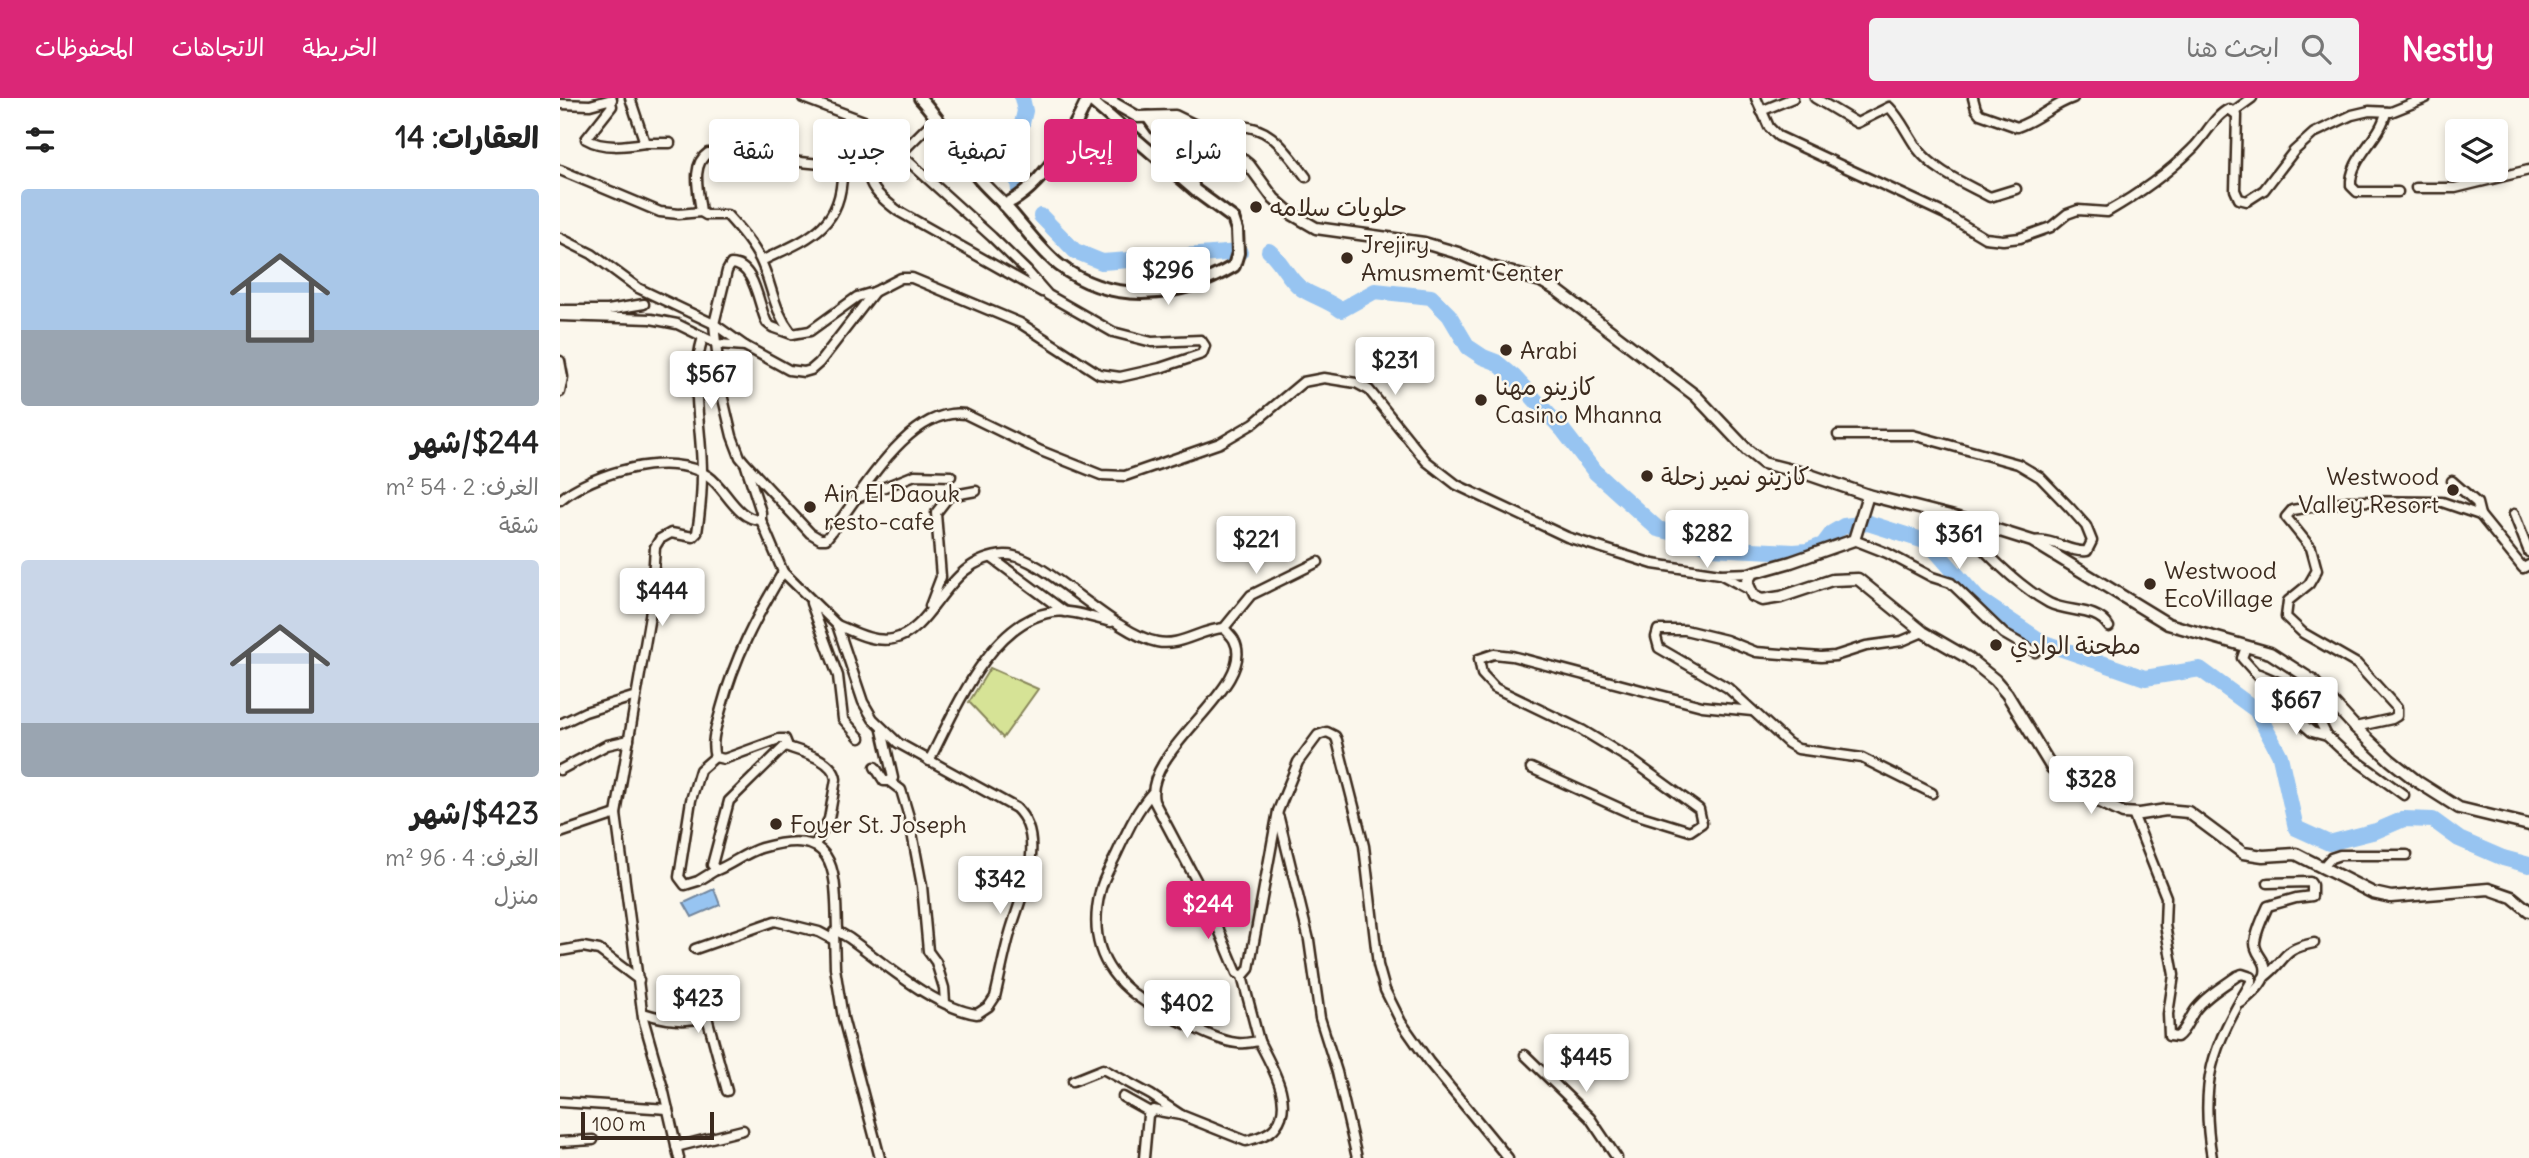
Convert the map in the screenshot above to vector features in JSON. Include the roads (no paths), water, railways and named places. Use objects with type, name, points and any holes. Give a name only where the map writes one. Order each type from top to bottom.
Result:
[{"type":"main road","points":[[920,98],[937,117],[978,177],[1004,205],[1061,266],[1100,286],[1147,295],[1173,290],[1212,279],[1234,266],[1238,253],[1237,230],[1233,218],[1196,191],[1088,98],[1076,125],[1058,153],[1018,199],[1004,205]]},
{"type":"main road","points":[[1148,117],[1184,167],[1196,191]]},
{"type":"street","points":[[630,98],[645,143]]},
{"type":"street","points":[[803,98],[859,119]]},
{"type":"street","points":[[1105,98],[1133,116],[1175,116],[1183,119]]},
{"type":"street","points":[[1756,98],[1769,127],[1778,136],[1943,214],[1977,235],[2003,240],[2040,232],[2078,210],[2108,212],[2179,161],[2204,138],[2229,108],[2234,111],[2237,122],[2235,190],[2239,199],[2246,201],[2264,190],[2294,151],[2314,133],[2352,115],[2369,111],[2391,112],[2426,98]]},
{"type":"street","points":[[1761,111],[1793,98]]},
{"type":"street","points":[[1815,98],[1857,123],[1889,107],[1898,116],[1916,147],[1929,162],[1947,175],[1990,197],[2016,189]]},
{"type":"street","points":[[1973,98],[1980,114],[2017,127],[2036,119],[2051,107],[2073,98]]},
{"type":"street","points":[[2234,111],[2252,98]]},
{"type":"street","points":[[560,104],[590,106],[612,99],[612,106],[586,139],[592,142],[611,146],[670,143]]},
{"type":"street","points":[[2386,112],[2379,130],[2353,170],[2351,186],[2357,192],[2398,192]]},
{"type":"street","points":[[910,144],[937,117]]},
{"type":"street","points":[[1246,126],[1260,129],[1274,138],[1306,177]]},
{"type":"street","points":[[701,212],[697,169],[703,157],[709,153],[831,165],[842,173],[842,193],[822,227],[812,237],[761,261]]},
{"type":"street","points":[[1246,162],[1275,199],[1308,225],[1424,243],[1488,266],[1541,281],[1696,396],[1747,450],[1763,463],[2032,541],[2168,624],[2270,653],[2312,680],[2355,727],[2409,775],[2459,808],[2529,825]]},
{"type":"street","points":[[910,163],[1001,246],[1048,295]]},
{"type":"street","points":[[560,170],[660,212],[679,215],[701,212],[706,215],[727,215],[753,246],[761,261],[779,318],[792,334]]},
{"type":"street","points":[[2416,188],[2455,188],[2529,170]]},
{"type":"street","points":[[871,182],[878,195],[898,211],[1113,332],[1152,342],[1201,340],[1205,346],[1202,354],[1160,368],[1120,377],[1099,374],[1020,323],[912,278],[901,278],[874,292],[856,297],[810,331],[792,334],[767,323],[747,272],[735,263],[729,267],[714,324],[721,390],[732,436],[745,463],[810,533],[820,539],[826,539],[891,452],[918,428],[943,416],[965,414],[1041,451],[1101,475],[1125,476],[1220,443],[1254,423],[1303,382],[1324,378],[1356,383],[1369,390],[1426,461],[1457,485],[1567,537],[1653,564],[1720,574],[1752,573],[1791,562],[1856,534],[1868,495]]},
{"type":"street","points":[[560,238],[580,247],[638,288],[682,307],[714,324],[746,346],[799,373],[811,370],[874,292]]},
{"type":"street","points":[[560,310],[635,308],[644,304],[651,295]]},
{"type":"street","points":[[644,304],[648,318]]},
{"type":"street","points":[[677,324],[682,307]]},
{"type":"street","points":[[560,316],[648,318],[677,324],[718,344],[746,346]]},
{"type":"street","points":[[679,1158],[643,1013],[615,814],[654,590],[655,547],[660,539],[671,533],[688,538],[697,533],[702,473],[695,378],[703,337]]},
{"type":"street","points":[[560,361],[563,377],[560,392]]},
{"type":"street","points":[[1838,435],[1913,435],[2018,464],[2040,477],[2070,508],[2086,526],[2092,541],[2088,551],[2080,552],[2046,540],[2032,541]]},
{"type":"street","points":[[745,463],[761,512],[761,520],[783,572],[837,625],[874,638],[893,639],[910,632],[961,573],[975,562],[1005,555],[1015,556],[1036,566],[1114,622],[1159,643],[1182,640],[1215,628],[1224,628],[1235,641],[1237,655],[1232,676],[1170,754],[1155,779],[1152,793],[1206,899],[1237,973],[1242,976],[1259,1041],[1276,1076],[1284,1104],[1277,1126],[1268,1133],[1246,1141],[1181,1115],[1153,1110],[1150,1112],[1123,1097]]},
{"type":"street","points":[[560,500],[591,480],[622,470],[663,465],[684,467],[707,475],[744,514],[753,520],[761,520]]},
{"type":"street","points":[[856,499],[915,475],[951,476]]},
{"type":"street","points":[[2452,481],[2477,503],[2480,515],[2523,568],[2529,565]]},
{"type":"street","points":[[928,611],[941,577],[936,513],[950,496],[976,491]]},
{"type":"street","points":[[2355,727],[2392,719],[2397,716],[2397,708],[2357,664],[2303,633],[2286,617],[2288,601],[2309,584],[2317,570],[2311,548],[2286,517],[2292,510],[2348,501],[2442,502],[2480,515]]},
{"type":"street","points":[[2514,514],[2529,552]]},
{"type":"street","points":[[1956,518],[2018,582],[2050,603],[2092,614],[2105,620],[2109,626]]},
{"type":"street","points":[[1856,534],[1932,577],[1951,583],[2004,634],[2035,652]]},
{"type":"street","points":[[992,558],[1065,612]]},
{"type":"street","points":[[1224,628],[1251,595],[1318,562]]},
{"type":"street","points":[[715,757],[714,734],[741,647],[783,572]]},
{"type":"street","points":[[1748,589],[1747,580],[1752,573]]},
{"type":"street","points":[[1720,574],[1748,589],[1757,599],[1771,599],[1832,580],[1858,579],[1923,632],[1968,659],[1995,680],[2007,694],[2037,747],[2061,777],[2105,806],[2133,814],[2166,810],[2188,812],[2243,853],[2263,856],[2296,854],[2379,895],[2391,897],[2480,888],[2505,893],[2529,911]]},
{"type":"street","points":[[810,600],[838,676],[843,719],[860,738]]},
{"type":"street","points":[[929,761],[991,650],[1012,631],[1051,612],[1065,612],[1114,622]]},
{"type":"street","points":[[695,948],[775,921],[836,936],[918,989],[977,1014],[989,1006],[995,997],[1010,933],[1025,887],[1030,844],[1024,818],[1016,808],[898,743],[881,727],[863,702],[837,625]]},
{"type":"street","points":[[1923,632],[1902,641],[1821,657],[1756,652],[1726,640],[1685,630],[1658,630],[1656,637],[1659,648],[1728,688],[1798,749],[1862,758],[1933,793]]},
{"type":"street","points":[[2246,647],[2242,658],[2297,719],[2312,732],[2327,736]]},
{"type":"street","points":[[1531,768],[1628,812],[1690,831],[1702,823],[1699,809],[1633,761],[1582,730],[1495,688],[1482,674],[1479,659],[1494,654],[1512,656],[1702,706],[1752,711]]},
{"type":"street","points":[[2255,672],[2289,687],[2321,724],[2327,736],[2404,795]]},
{"type":"street","points":[[560,724],[585,712],[636,696]]},
{"type":"street","points":[[881,727],[893,774],[889,782]]},
{"type":"street","points":[[1242,976],[1249,969],[1278,811],[1298,762],[1318,735],[1327,732],[1335,736],[1364,846],[1378,965],[1385,990],[1401,1022],[1429,1062],[1508,1158]]},
{"type":"street","points":[[715,757],[724,759],[779,738],[785,739],[785,746],[729,801],[713,858],[712,865],[716,870]]},
{"type":"street","points":[[560,769],[607,745],[629,740]]},
{"type":"street","points":[[785,746],[823,761],[835,773],[829,819],[816,845]]},
{"type":"street","points":[[715,757],[700,770],[691,800],[679,877],[685,885],[698,881],[761,848],[785,844],[816,845],[827,855],[836,883],[835,968],[843,1018],[880,1158]]},
{"type":"street","points":[[876,767],[884,781],[901,790],[909,817],[922,886],[928,951],[936,962],[945,1002]]},
{"type":"street","points":[[1152,793],[1141,805],[1129,828],[1100,894],[1098,937],[1105,960],[1121,986],[1158,1011],[1220,1038],[1237,1043],[1259,1041]]},
{"type":"street","points":[[1278,811],[1309,940],[1320,1017],[1337,1072],[1357,1158]]},
{"type":"street","points":[[560,832],[615,814]]},
{"type":"street","points":[[2133,814],[2166,897],[2165,925],[2174,975],[2167,1033],[2172,1037],[2182,1034],[2204,1000],[2236,976],[2251,977],[2217,1047],[2207,1081],[2207,1130],[2212,1158]]},
{"type":"street","points":[[2322,868],[2331,858],[2340,855],[2407,855]]},
{"type":"street","points":[[2263,978],[2265,964],[2255,943],[2268,906],[2312,896],[2310,881],[2268,883]]},
{"type":"street","points":[[2235,1008],[2253,993],[2263,978],[2272,972],[2289,951],[2314,943]]},
{"type":"street","points":[[560,951],[583,947],[599,950],[639,980]]},
{"type":"street","points":[[643,1013],[667,1020],[692,1021],[707,1017],[727,1091]]},
{"type":"street","points":[[1525,1055],[1590,1118],[1618,1158]]},
{"type":"street","points":[[1073,1081],[1103,1069],[1160,1100],[1181,1115]]},
{"type":"street","points":[[560,1102],[668,1109]]},
{"type":"street","points":[[1144,1158],[1150,1112]]},
{"type":"street","points":[[676,1147],[743,1130]]},
{"type":"street","points":[[560,1142],[593,1140]]},
{"type":"water","points":[[714,889],[720,905],[692,917],[684,903]]},
{"type":"waterway","points":[[1019,191],[1015,153],[1025,111],[1022,98]]},
{"type":"waterway","points":[[1041,216],[1075,251],[1102,262],[1240,252]]},
{"type":"waterway","points":[[1269,251],[1297,285],[1341,310],[1375,291],[1431,297],[1449,315],[1468,347],[1496,362],[1514,377],[1562,429],[1595,472],[1658,529],[1687,536],[1711,548],[1794,552],[1823,545],[1832,533],[1844,526],[1868,523],[1928,542],[1978,599],[2042,642],[2145,678],[2200,669],[2256,710],[2280,756],[2296,828],[2329,843],[2376,831],[2404,819],[2433,820],[2459,839],[2503,858],[2529,865]]},
{"type":"place","name":"حلويات سلامه","points":[[1256,207]]},
{"type":"place","name":"Jrejiry Amusmemt Center","points":[[1347,258]]},
{"type":"place","name":"Arabi","points":[[1506,350]]},
{"type":"place","name":"كازينو مهنا Casino Mhanna","points":[[1481,400]]},
{"type":"place","name":"كازينو نمير زحلة","points":[[1647,476]]},
{"type":"place","name":"Westwood Valley Resort","points":[[2453,490]]},
{"type":"place","name":"Ain El Daouk resto-cafe","points":[[810,507]]},
{"type":"place","name":"Westwood EcoVillage","points":[[2150,584]]},
{"type":"place","name":"مطحنة الوادي","points":[[1996,645]]},
{"type":"place","name":"Foyer St. Joseph","points":[[776,824]]}]
